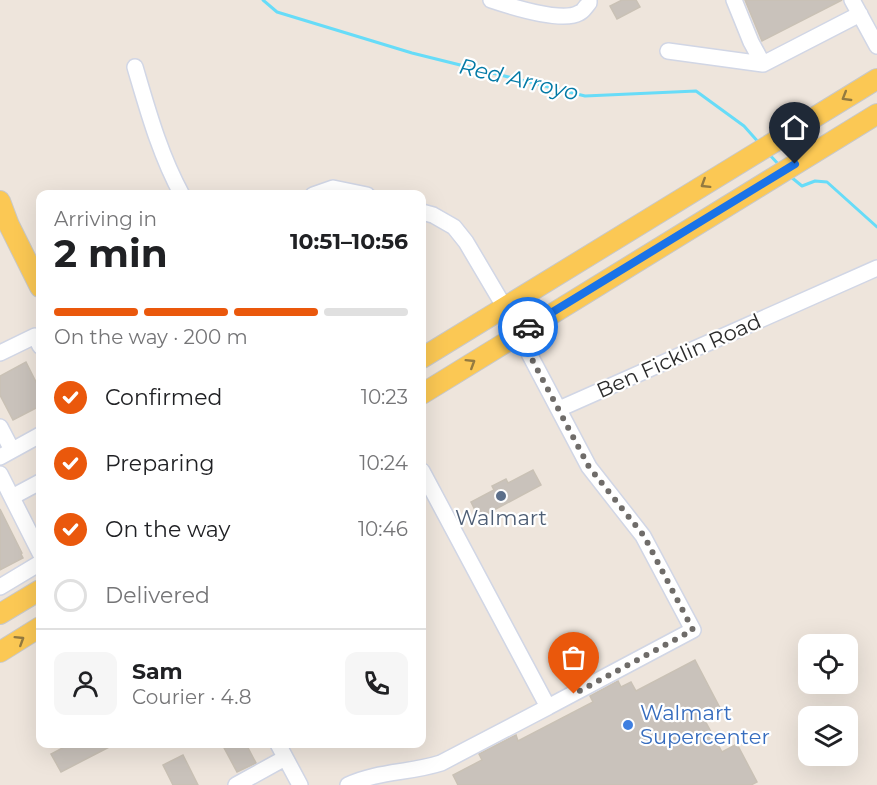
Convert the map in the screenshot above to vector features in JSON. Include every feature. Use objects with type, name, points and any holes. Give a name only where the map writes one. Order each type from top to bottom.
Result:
[{"type":"main road","points":[[426,356],[877,79]]},
{"type":"main road","points":[[426,391],[877,114]]},
{"type":"main road","points":[[0,201],[9,225],[36,279]]},
{"type":"main road","points":[[0,614],[36,592]]},
{"type":"main road","points":[[0,652],[36,630]]},
{"type":"street","points":[[500,2],[538,13],[565,16],[579,14],[589,0]]},
{"type":"street","points":[[735,0],[751,42],[763,64]]},
{"type":"street","points":[[852,0],[875,37]]},
{"type":"street","points":[[668,51],[763,64],[860,14]]},
{"type":"street","points":[[135,67],[153,129],[171,176],[179,190]]},
{"type":"street","points":[[327,190],[333,188],[343,190]]},
{"type":"street","points":[[348,785],[372,775],[429,767],[441,763],[693,630],[644,536],[594,475],[505,308],[466,242],[454,227],[426,213]]},
{"type":"street","name":"Ben Ficklin Road","points":[[559,409],[877,268]]},
{"type":"street","points":[[0,353],[36,339]]},
{"type":"street","points":[[0,427],[6,454],[36,437]]},
{"type":"street","points":[[0,474],[36,545]]},
{"type":"street","points":[[426,478],[549,707]]},
{"type":"street","points":[[12,497],[36,484]]},
{"type":"street","points":[[0,587],[36,565]]},
{"type":"street","points":[[280,748],[300,785]]},
{"type":"street","points":[[236,785],[285,758]]},
{"type":"building","points":[[622,0],[636,0],[640,7],[617,19],[610,6]]},
{"type":"building","points":[[745,0],[842,0],[762,41]]},
{"type":"building","points":[[26,362],[36,382],[36,408],[13,420],[0,395],[0,376]]},
{"type":"building","name":"Walmart","points":[[533,470],[541,485],[479,518],[471,502],[494,490],[492,486],[506,479],[508,483]]},
{"type":"building","points":[[0,509],[23,558],[0,570]]},
{"type":"building","name":"Walmart Supercenter","points":[[695,660],[720,708],[703,717],[722,752],[737,744],[757,782],[751,785],[458,785],[453,775],[482,760],[479,754],[516,735],[518,741],[593,702],[590,696],[618,681],[621,687],[631,682],[636,691]]},
{"type":"building","points":[[62,748],[107,748],[61,772],[51,754]]},
{"type":"building","points":[[224,748],[248,748],[256,763],[237,772]]},
{"type":"building","points":[[183,755],[198,785],[173,785],[163,765]]},
{"type":"waterway","name":"Red Arroyo","points":[[263,0],[277,12],[412,53],[585,96],[696,91],[744,126],[760,144]]},
{"type":"waterway","name":"Red Arroyo","points":[[768,153],[780,166]]},
{"type":"waterway","name":"Red Arroyo","points":[[791,177],[802,186],[815,181],[827,182],[877,227]]},
{"type":"way so far","points":[[528,327],[518,333],[589,467],[644,536],[693,630],[574,694]]},
{"type":"place","name":"Walmart","points":[[501,496]]},
{"type":"place","name":"Walmart Supercenter","points":[[628,725]]},
{"type":"route","points":[[528,327],[795,164]]}]
